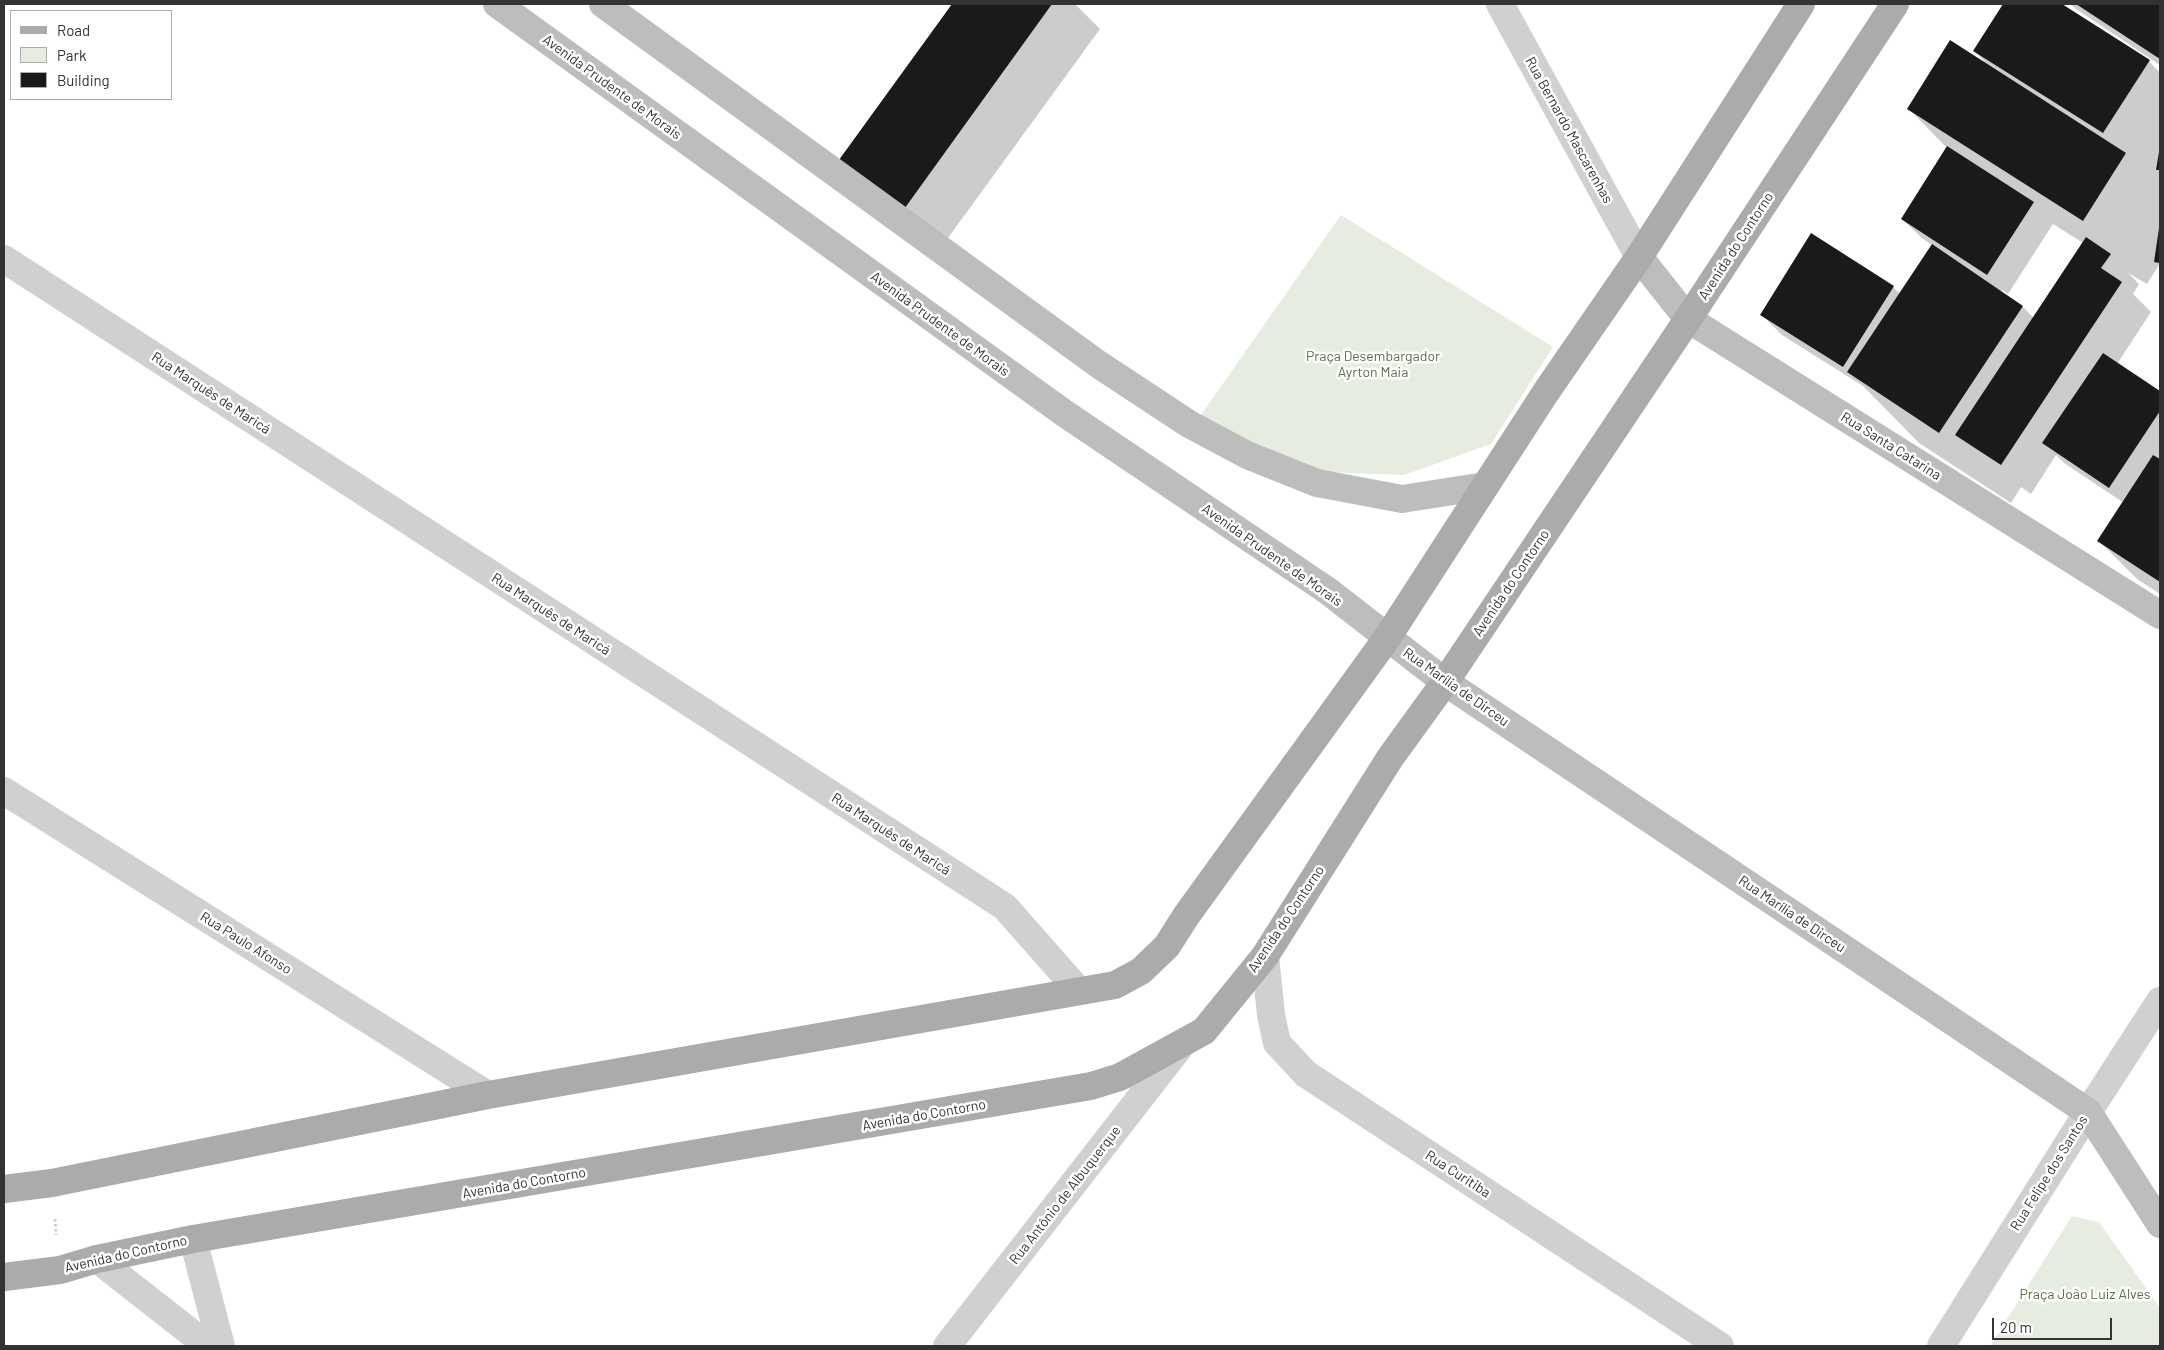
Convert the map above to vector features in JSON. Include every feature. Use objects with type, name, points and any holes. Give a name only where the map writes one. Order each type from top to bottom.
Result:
[{"type":"main road","points":[[4,1189],[52,1183],[488,1095],[1079,992],[1115,985],[1141,971],[1167,946],[1186,916],[1387,638],[1485,486],[1518,439],[1546,392],[1639,257],[1801,4]]},
{"type":"main road","name":"Avenida do Contorno","points":[[4,1277],[60,1270],[97,1258],[193,1239],[1091,1086],[1120,1077],[1204,1031],[1265,956],[1390,758],[1445,682],[1688,318],[1894,4]]},
{"type":"street","name":"Avenida Prudente de Morais","points":[[497,4],[1064,413],[1328,591],[1387,638]]},
{"type":"street","points":[[603,4],[1098,364],[1189,424],[1247,455],[1317,483],[1402,499],[1485,486]]},
{"type":"street","name":"Rua Bernardo Mascarenhas","points":[[1500,4],[1639,257]]},
{"type":"street","name":"Rua Santa Catarina","points":[[1639,257],[1688,318],[2160,615]]},
{"type":"street","name":"Rua Marquês de Maricá","points":[[4,259],[1005,908],[1079,992]]},
{"type":"street","name":"Rua Marília de Dirceu","points":[[1387,638],[1445,682],[2088,1112],[2160,1224]]},
{"type":"street","name":"Rua Paulo Afonso","points":[[4,792],[488,1095]]},
{"type":"street","name":"Rua Curitiba","points":[[1265,956],[1271,1015],[1277,1043],[1306,1074],[1720,1346]]},
{"type":"street","name":"Rua Felipe dos Santos","points":[[1941,1346],[2160,1001]]},
{"type":"street","name":"Rua Antônio de Albuquerque","points":[[947,1346],[1182,1044]]},
{"type":"street","points":[[193,1239],[221,1346]]},
{"type":"street","points":[[97,1258],[208,1346]]},
{"type":"path","points":[[52,1183],[60,1270]]},
{"type":"green space","name":"Praça Desembargador Ayrton Maia","points":[[1341,215],[1553,347],[1491,444],[1404,475],[1324,472],[1194,425]]},
{"type":"green space","name":"Praça João Luiz Alves","points":[[2072,1216],[2099,1222],[2160,1308],[2160,1346],[1990,1346]]},
{"type":"building","points":[[952,4],[1052,4],[902,212],[836,164]]},
{"type":"building","points":[[2003,4],[2062,4],[2150,60],[2103,133],[1973,51]]},
{"type":"building","points":[[2076,4],[2160,4],[2160,59]]},
{"type":"building","points":[[1950,40],[2126,153],[2083,221],[1907,109]]},
{"type":"building","points":[[1947,146],[2034,202],[1987,275],[1901,219]]},
{"type":"building","points":[[2159,152],[2160,170],[2156,170]]},
{"type":"building","points":[[2160,228],[2160,263],[2154,262]]},
{"type":"building","points":[[1811,233],[1894,286],[1843,367],[1760,315]]},
{"type":"building","points":[[2086,237],[2111,254],[2101,268],[2122,282],[2001,465],[1955,435]]},
{"type":"building","points":[[1932,244],[2023,306],[1939,433],[1847,372]]},
{"type":"building","points":[[2103,353],[2160,391],[2160,411],[2109,488],[2042,443]]},
{"type":"building","points":[[2153,455],[2160,459],[2160,582],[2097,541]]}]
